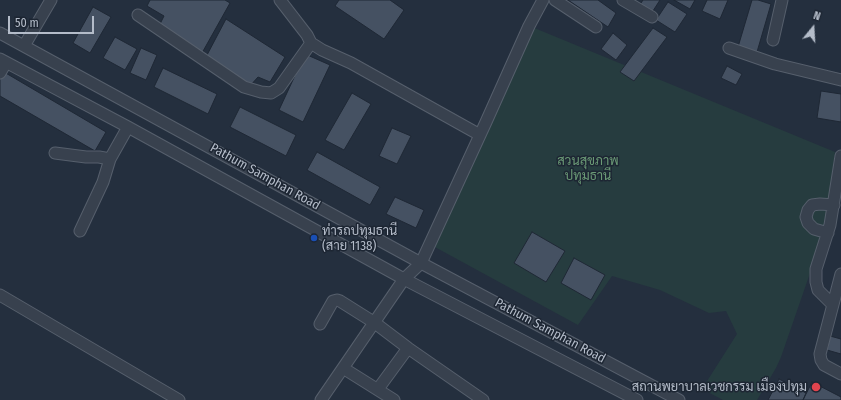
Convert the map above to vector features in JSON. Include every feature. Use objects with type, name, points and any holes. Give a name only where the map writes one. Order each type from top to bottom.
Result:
[{"type":"street","points":[[24,46],[51,0]]},
{"type":"street","points":[[280,0],[307,35],[311,43],[480,135]]},
{"type":"street","points":[[321,400],[404,279],[421,263],[542,0]]},
{"type":"street","points":[[555,0],[596,27]]},
{"type":"street","points":[[773,40],[782,0]]},
{"type":"street","points":[[626,1],[652,17]]},
{"type":"street","points":[[138,15],[244,87],[261,92],[271,92],[279,88],[311,43]]},
{"type":"street","name":"Pathum Samphan Road","points":[[0,32],[421,263],[679,400]]},
{"type":"street","points":[[729,48],[776,64],[841,80]]},
{"type":"street","points":[[0,73],[3,61]]},
{"type":"street","name":"Pathum Samphan Road","points":[[3,61],[128,127],[404,279],[637,400]]},
{"type":"street","points":[[80,231],[103,182],[110,159],[128,127]]},
{"type":"street","points":[[55,153],[110,159]]},
{"type":"street","points":[[833,306],[818,290],[816,282],[816,269],[828,233],[834,206],[841,156]]},
{"type":"street","points":[[828,233],[814,229],[808,223],[806,217],[808,210],[812,205],[820,204],[834,206]]},
{"type":"street","points":[[841,274],[820,358],[824,365],[841,374]]},
{"type":"street","points":[[0,295],[179,400]]},
{"type":"street","points":[[320,324],[331,304],[336,300],[375,323],[483,400]]},
{"type":"street","points":[[378,389],[408,348]]},
{"type":"street","points":[[343,368],[394,400]]},
{"type":"green space","name":"สวนสุขภาพ ปทุมธานี","points":[[532,27],[835,152],[826,227],[781,357],[757,400],[723,400],[702,389],[737,334],[726,311],[709,313],[660,290],[612,276],[578,325],[433,246]]},
{"type":"building","points":[[150,0],[225,0],[230,3],[202,53],[160,24],[164,16],[147,6]]},
{"type":"building","points":[[339,0],[390,0],[404,10],[384,39],[335,6]]},
{"type":"building","points":[[568,0],[598,0],[616,13],[608,27]]},
{"type":"building","points":[[643,0],[660,0],[651,14],[639,6]]},
{"type":"building","points":[[674,0],[695,0],[690,9]]},
{"type":"building","points":[[707,0],[728,0],[720,19],[702,11]]},
{"type":"building","points":[[752,0],[758,0],[771,4],[757,52],[738,47]]},
{"type":"building","points":[[668,2],[687,14],[675,32],[656,20]]},
{"type":"building","points":[[93,7],[111,17],[90,53],[73,43]]},
{"type":"building","points":[[226,19],[285,57],[270,82],[258,77],[249,87],[207,55]]},
{"type":"building","points":[[653,28],[667,37],[634,81],[620,72]]},
{"type":"building","points":[[613,33],[627,45],[616,60],[601,49]]},
{"type":"building","points":[[115,37],[137,49],[125,70],[103,58]]},
{"type":"building","points":[[141,48],[157,55],[146,80],[130,73]]},
{"type":"building","points":[[305,54],[330,65],[303,122],[279,110]]},
{"type":"building","points":[[727,66],[742,74],[736,85],[721,78]]},
{"type":"building","points":[[163,68],[217,94],[208,114],[154,87]]},
{"type":"building","points":[[4,72],[106,132],[95,151],[0,96],[0,79]]},
{"type":"building","points":[[821,91],[841,94],[841,122],[817,118]]},
{"type":"building","points":[[352,93],[371,104],[344,150],[325,140]]},
{"type":"building","points":[[240,107],[296,135],[286,156],[230,127]]},
{"type":"building","points":[[392,128],[411,136],[397,164],[379,156]]},
{"type":"building","points":[[317,152],[380,187],[370,205],[307,170]]},
{"type":"building","points":[[395,197],[424,210],[416,228],[386,214]]},
{"type":"building","points":[[532,232],[565,251],[546,282],[514,263]]},
{"type":"building","points":[[574,258],[605,275],[591,300],[561,283]]},
{"type":"building","points":[[830,336],[841,339],[841,354],[827,350]]},
{"type":"building","points":[[779,379],[806,393],[803,400],[768,400]]},
{"type":"building","name":"สถานพยาบาลเวชกรรม เมืองปทุม","points":[[812,382],[841,397],[841,400],[803,400]]},
{"type":"place","name":"ท่ารถปทุมธานี (สาย 1138)","points":[[314,238]]},
{"type":"place","name":"สถานพยาบาลเวชกรรม เมืองปทุม","points":[[816,387]]}]
